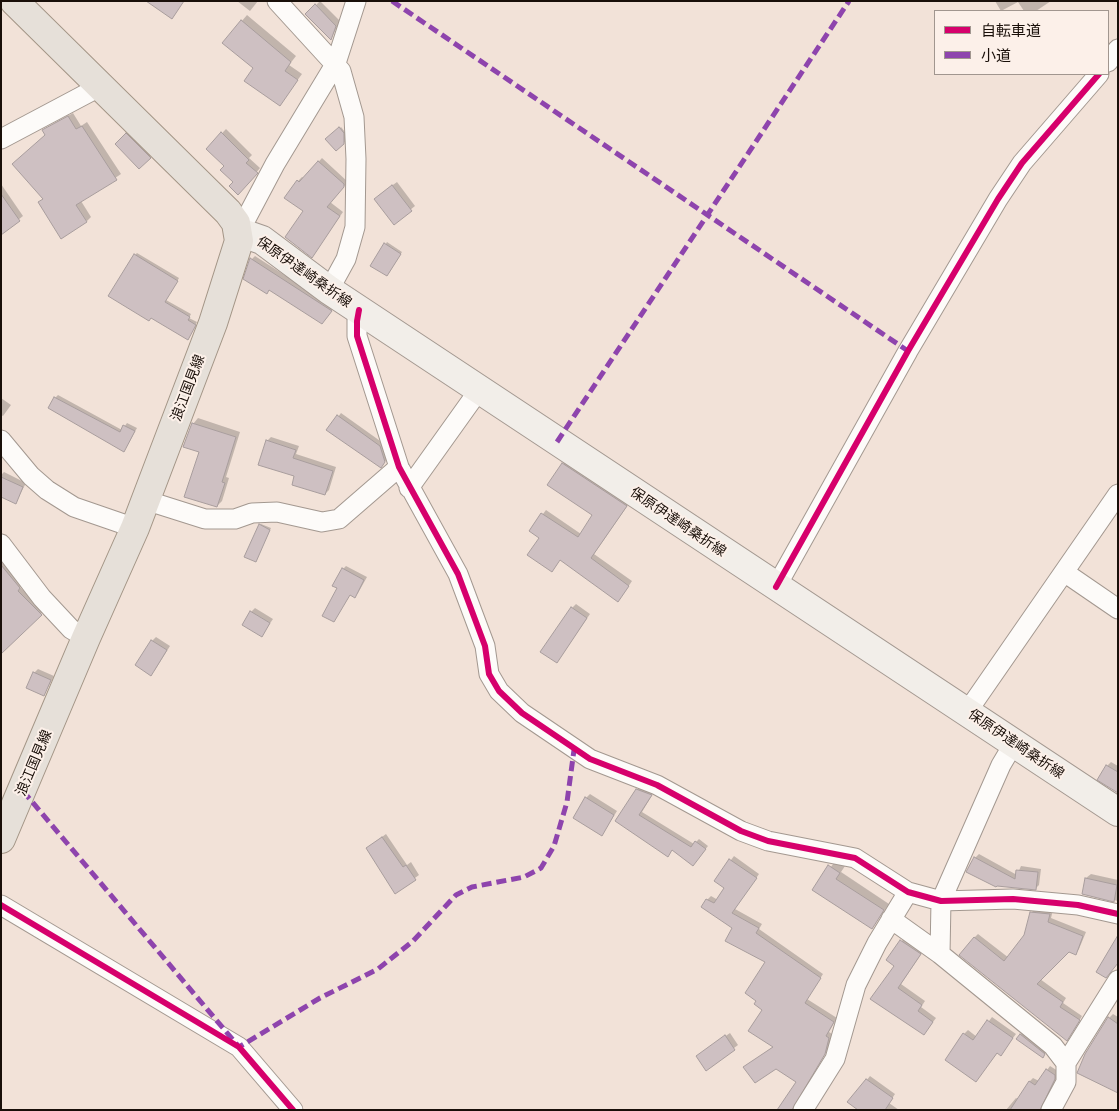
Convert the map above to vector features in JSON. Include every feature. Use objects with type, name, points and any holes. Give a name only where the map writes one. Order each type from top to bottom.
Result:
[{"type":"main road","points":[[14,1],[234,218],[239,232]]},
{"type":"main road","name":"保原伊達崎桑折線","points":[[239,232],[262,240],[329,290],[1118,812]]},
{"type":"main road","name":"浪江国見線","points":[[1,840],[86,638],[135,528],[213,323],[239,241],[239,232]]},
{"type":"street","points":[[276,1],[336,63],[341,71],[354,117],[356,200],[351,246],[329,290]]},
{"type":"street","points":[[239,232],[275,164],[336,63],[356,1]]},
{"type":"street","points":[[1109,61],[1118,49]]},
{"type":"street","points":[[776,586],[908,351],[998,199],[1022,163],[1098,75]]},
{"type":"street","points":[[1,140],[100,86]]},
{"type":"street","points":[[360,310],[357,321],[357,336],[399,467],[458,574],[485,646],[492,680],[499,691],[522,713],[590,759],[657,785],[740,831],[768,841],[855,858],[908,892],[941,901],[1013,899],[1078,905],[1118,914]]},
{"type":"street","points":[[409,488],[479,390]]},
{"type":"street","points":[[2,442],[31,476],[54,495],[74,507],[135,528]]},
{"type":"street","points":[[145,500],[205,519],[235,520],[252,513],[277,512],[322,522],[339,519],[399,467]]},
{"type":"street","points":[[967,712],[1118,494]]},
{"type":"street","points":[[1,544],[42,598],[71,629],[86,638]]},
{"type":"street","points":[[1064,572],[1118,609]]},
{"type":"street","points":[[940,954],[941,901],[1001,766],[1014,743]]},
{"type":"street","points":[[803,1110],[835,1059],[856,985],[891,919],[908,892]]},
{"type":"street","points":[[1,905],[239,1047],[293,1110]]},
{"type":"street","points":[[891,919],[940,954],[1053,1046],[1066,1063]]},
{"type":"street","points":[[1051,1110],[1066,1082],[1066,1063],[1118,980]]},
{"type":"building","points":[[146,1],[184,1],[172,19]]},
{"type":"building","points":[[315,4],[336,26],[331,40],[305,14]]},
{"type":"building","points":[[241,20],[291,62],[285,71],[298,80],[280,106],[244,81],[253,68],[222,43]]},
{"type":"building","points":[[68,116],[76,129],[82,126],[117,180],[76,205],[87,222],[61,239],[38,202],[43,199],[12,164],[45,135],[42,130]]},
{"type":"building","points":[[339,127],[344,133],[344,144],[336,151],[325,139]]},
{"type":"building","points":[[221,132],[249,160],[246,163],[258,173],[238,195],[229,186],[233,182],[220,170],[224,166],[206,149]]},
{"type":"building","points":[[126,133],[151,158],[139,169],[115,144]]},
{"type":"building","points":[[318,161],[344,184],[344,187],[327,207],[340,216],[312,258],[285,237],[303,211],[284,198],[297,180],[299,182]]},
{"type":"building","points":[[392,185],[412,211],[394,225],[374,199]]},
{"type":"building","points":[[1,194],[20,221],[1,235]]},
{"type":"building","points":[[384,243],[401,254],[387,276],[370,266]]},
{"type":"building","points":[[134,254],[178,281],[165,302],[190,317],[188,320],[196,325],[188,340],[151,318],[149,321],[108,296]]},
{"type":"building","points":[[250,258],[332,311],[322,324],[269,290],[267,294],[243,279]]},
{"type":"building","points":[[54,397],[120,432],[123,425],[135,431],[124,452],[48,408]]},
{"type":"building","points":[[337,415],[380,446],[385,462],[381,468],[326,430]]},
{"type":"building","points":[[192,423],[236,437],[222,482],[225,483],[217,507],[184,497],[199,452],[183,447]]},
{"type":"building","points":[[266,440],[296,450],[293,458],[333,471],[325,495],[292,485],[294,476],[258,465]]},
{"type":"building","points":[[562,463],[627,506],[591,558],[629,586],[618,602],[560,560],[552,572],[527,555],[539,538],[529,531],[541,513],[578,537],[592,515],[547,485]]},
{"type":"building","points":[[1,477],[23,487],[16,504],[1,497]]},
{"type":"building","points":[[259,524],[270,530],[256,562],[244,557]]},
{"type":"building","points":[[1,565],[20,588],[18,591],[42,615],[1,654]]},
{"type":"building","points":[[342,568],[364,580],[355,598],[350,595],[334,622],[322,616],[337,588],[332,586]]},
{"type":"building","points":[[571,607],[587,618],[557,663],[540,652]]},
{"type":"building","points":[[250,611],[270,623],[262,637],[242,625]]},
{"type":"building","points":[[151,640],[167,650],[151,676],[135,665]]},
{"type":"building","points":[[33,672],[51,680],[44,696],[26,688]]},
{"type":"building","points":[[1106,765],[1118,772],[1118,793],[1097,780]]},
{"type":"building","points":[[636,789],[652,795],[639,815],[691,847],[695,841],[706,849],[693,866],[672,850],[668,857],[615,821]]},
{"type":"building","points":[[585,797],[614,815],[602,836],[573,818]]},
{"type":"building","points":[[382,837],[403,867],[406,865],[416,880],[395,894],[366,848]]},
{"type":"building","points":[[974,857],[1015,879],[1016,870],[1038,872],[1036,890],[996,887],[966,872]]},
{"type":"building","points":[[729,859],[757,878],[732,913],[759,928],[756,933],[821,978],[805,1003],[834,1022],[826,1036],[829,1038],[825,1054],[792,1110],[777,1110],[796,1082],[776,1069],[755,1083],[743,1067],[773,1047],[748,1031],[762,1010],[754,1004],[756,1001],[745,993],[765,962],[725,941],[732,928],[701,907],[706,899],[714,903],[724,888],[714,881]]},
{"type":"building","points":[[828,865],[840,873],[836,879],[884,910],[872,929],[812,890]]},
{"type":"building","points":[[1085,878],[1117,885],[1114,902],[1082,894]]},
{"type":"building","points":[[1030,912],[1050,914],[1048,922],[1083,936],[1076,955],[1069,952],[1037,984],[1063,1002],[1060,1007],[1080,1020],[1067,1041],[959,955],[974,937],[1004,961],[1024,935]]},
{"type":"building","points":[[1118,935],[1118,963],[1106,978],[1096,972]]},
{"type":"building","points":[[900,940],[921,954],[898,988],[922,1005],[918,1011],[933,1022],[924,1035],[870,999],[894,966],[886,960]]},
{"type":"building","points":[[1108,1017],[1118,1024],[1118,1093],[1077,1073],[1085,1054]]},
{"type":"building","points":[[987,1020],[1013,1038],[1001,1056],[997,1053],[976,1082],[945,1060],[963,1033],[973,1040]]},
{"type":"building","points":[[1020,1034],[1045,1054],[1043,1058],[1016,1039]]},
{"type":"building","points":[[725,1035],[735,1050],[706,1071],[696,1056]]},
{"type":"building","points":[[1046,1069],[1055,1075],[1055,1079],[1040,1110],[1010,1110],[1029,1081],[1035,1085]]},
{"type":"building","points":[[866,1079],[893,1098],[885,1110],[858,1110],[847,1102]]},
{"type":"marked path","points":[[392,1],[908,351]]},
{"type":"marked path","points":[[557,442],[849,1]]},
{"type":"marked path","points":[[23,791],[239,1047],[320,998],[378,969],[413,941],[456,895],[472,887],[524,877],[541,868],[554,846],[567,802],[574,750]]},
{"type":"cycle path","points":[[776,587],[908,351],[998,199],[1022,163],[1098,75]]},
{"type":"cycle path","points":[[359,310],[357,336],[399,467],[458,574],[485,646],[489,674],[499,691],[522,713],[590,759],[657,785],[741,831],[768,841],[855,858],[908,892],[941,901],[1013,899],[1078,905],[1118,914]]},
{"type":"cycle path","points":[[1,905],[239,1047],[293,1110]]}]
